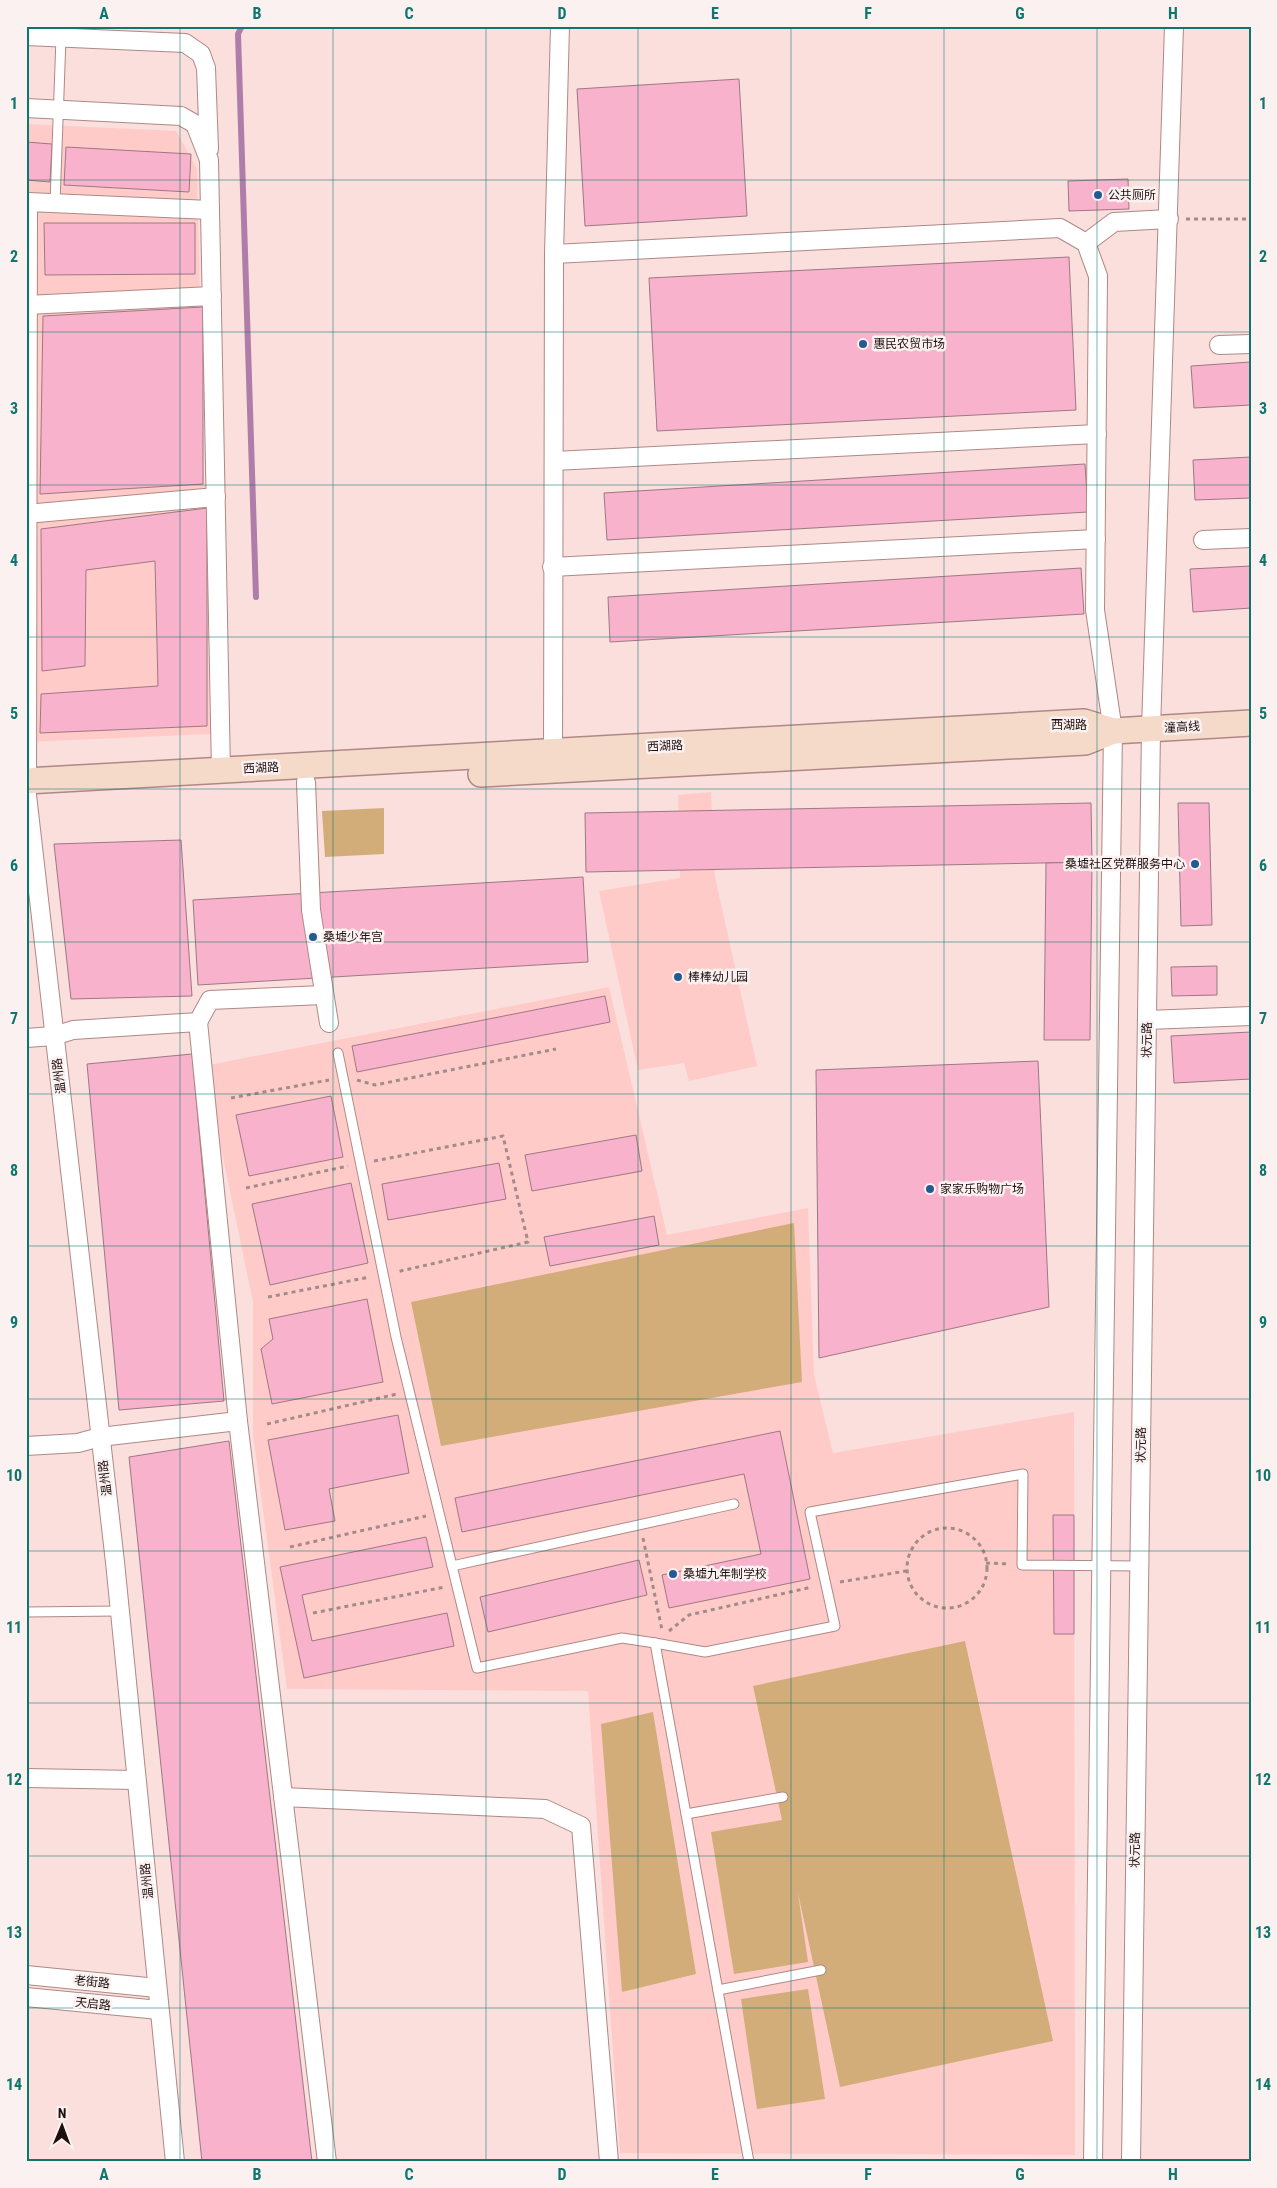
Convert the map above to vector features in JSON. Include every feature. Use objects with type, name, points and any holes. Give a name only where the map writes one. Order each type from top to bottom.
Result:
[{"type":"main road","name":"潼高线","points":[[1113,731],[1251,724]]},
{"type":"main road","name":"西湖路","points":[[27,788],[221,771],[1085,742],[1113,731]]},
{"type":"main road","name":"西湖路","points":[[27,788],[306,782],[553,761]]},
{"type":"street","points":[[553,761],[554,254],[560,26]]},
{"type":"street","name":"状元路","points":[[1131,2162],[1151,729],[1174,26]]},
{"type":"street","points":[[26,36],[185,43],[201,54],[206,68],[221,771]]},
{"type":"street","points":[[26,108],[181,116],[194,124],[209,160]]},
{"type":"street","name":"温州路","points":[[55,203],[28,202],[27,788],[120,1611],[175,2162]]},
{"type":"street","points":[[55,203],[210,210]]},
{"type":"street","points":[[1086,243],[1114,222],[1169,218]]},
{"type":"street","points":[[554,254],[1060,228],[1086,243],[1098,276],[1095,610],[1113,731],[1093,2162]]},
{"type":"street","points":[[27,305],[212,296]]},
{"type":"street","points":[[1219,345],[1251,344]]},
{"type":"street","points":[[554,461],[1096,434]]},
{"type":"street","points":[[27,514],[216,497]]},
{"type":"street","points":[[1203,540],[1251,538]]},
{"type":"street","points":[[552,568],[1096,539]]},
{"type":"street","points":[[306,782],[312,910],[323,995],[329,1023]]},
{"type":"street","points":[[323,995],[210,1000],[198,1022],[238,1421],[327,2162]]},
{"type":"street","points":[[1147,1020],[1251,1016]]},
{"type":"street","points":[[26,1038],[54,1036],[74,1030],[198,1022]]},
{"type":"street","points":[[26,1446],[78,1443],[100,1437],[238,1421]]},
{"type":"street","points":[[26,1778],[136,1780]]},
{"type":"street","points":[[283,1797],[545,1809],[581,1826],[609,2162]]},
{"type":"street","name":"老街路","points":[[26,1975],[157,1988]]},
{"type":"street","name":"天启路","points":[[26,1997],[159,2010]]},
{"type":"lane","points":[[55,203],[61,38]]},
{"type":"lane","points":[[338,1053],[409,1391],[477,1668],[622,1638],[655,1642],[705,1652],[835,1626],[810,1512],[1023,1474],[1022,1565],[1139,1566]]},
{"type":"lane","points":[[452,1566],[734,1504]]},
{"type":"lane","points":[[26,1612],[120,1611]]},
{"type":"lane","points":[[655,1642],[749,2162]]},
{"type":"lane","points":[[686,1814],[784,1797]]},
{"type":"lane","points":[[718,1990],[821,1970]]},
{"type":"path","points":[[1169,218],[1251,219]]},
{"type":"path","points":[[231,1098],[343,1077],[375,1085],[556,1049]]},
{"type":"path","points":[[246,1188],[503,1136],[528,1242],[268,1297]]},
{"type":"path","points":[[266,1424],[409,1391]]},
{"type":"path","points":[[290,1547],[439,1513]]},
{"type":"path","points":[[640,1524],[664,1635],[689,1615],[826,1584],[906,1570]]},
{"type":"path","points":[[946,1528],[959,1530],[971,1536],[980,1546],[986,1563],[984,1583],[976,1594],[966,1603],[953,1607],[940,1607],[927,1603],[917,1595],[910,1583],[906,1570],[913,1546],[922,1536],[933,1530],[946,1528]]},
{"type":"path","points":[[986,1563],[1022,1565]]},
{"type":"path","points":[[313,1613],[456,1585]]},
{"type":"shaded area","points":[[26,124],[176,131],[197,169],[210,734],[26,742]]},
{"type":"shaded area","name":"棒棒幼儿园","points":[[711,792],[715,877],[757,1066],[689,1081],[684,1063],[638,1070],[599,891],[680,878],[678,795]]},
{"type":"shaded area","points":[[384,808],[384,854],[325,857],[322,811]]},
{"type":"shaded area","name":"桑墟九年制学校","points":[[609,987],[667,1235],[808,1208],[814,1375],[833,1453],[1074,1412],[1075,2155],[620,2153],[588,1691],[287,1689],[253,1434],[253,1302],[204,1066]]},
{"type":"shaded area","points":[[794,1223],[802,1382],[441,1446],[411,1302]]},
{"type":"shaded area","points":[[965,1641],[1053,2041],[840,2087],[798,1893],[808,1962],[734,1974],[711,1832],[782,1820],[753,1686]]},
{"type":"shaded area","points":[[653,1712],[696,1974],[622,1992],[601,1724]]},
{"type":"shaded area","points":[[808,1989],[825,2099],[757,2109],[741,1999]]},
{"type":"building","points":[[739,79],[747,216],[585,226],[577,89]]},
{"type":"building","points":[[26,142],[52,144],[50,182],[26,180]]},
{"type":"building","points":[[66,147],[191,154],[189,192],[64,185]]},
{"type":"building","name":"公共厕所","points":[[1128,179],[1129,209],[1069,211],[1068,181]]},
{"type":"building","points":[[44,223],[195,223],[195,274],[45,275]]},
{"type":"building","name":"惠民农贸市场","points":[[1069,257],[1076,410],[657,431],[649,278]]},
{"type":"building","points":[[203,307],[203,484],[40,494],[43,316]]},
{"type":"building","points":[[1251,362],[1251,405],[1194,408],[1191,366]]},
{"type":"building","points":[[1251,457],[1251,498],[1195,500],[1193,460]]},
{"type":"building","points":[[1085,464],[1088,512],[607,540],[604,493]]},
{"type":"building","points":[[207,508],[207,726],[40,733],[41,694],[158,686],[155,561],[86,570],[85,666],[42,671],[41,529]]},
{"type":"building","points":[[1251,566],[1251,608],[1193,612],[1190,569]]},
{"type":"building","points":[[1081,568],[1084,614],[610,642],[608,597]]},
{"type":"building","points":[[1091,803],[1092,862],[586,872],[585,813]]},
{"type":"building","name":"桑墟社区党群服务中心","points":[[1178,803],[1209,803],[1212,925],[1181,926]]},
{"type":"building","points":[[181,840],[192,996],[71,999],[54,844]]},
{"type":"building","points":[[1092,862],[1090,1040],[1044,1040],[1046,863]]},
{"type":"building","points":[[583,877],[588,962],[198,985],[193,900]]},
{"type":"building","points":[[1217,966],[1217,995],[1172,996],[1171,967]]},
{"type":"building","points":[[605,996],[610,1022],[357,1072],[352,1046]]},
{"type":"building","points":[[1251,1032],[1251,1079],[1174,1083],[1171,1036]]},
{"type":"building","points":[[192,1054],[224,1401],[119,1410],[87,1064]]},
{"type":"building","name":"家家乐购物广场","points":[[1038,1061],[1049,1307],[819,1358],[816,1070]]},
{"type":"building","points":[[331,1096],[343,1157],[249,1176],[236,1115]]},
{"type":"building","points":[[636,1135],[642,1171],[532,1191],[525,1155]]},
{"type":"building","points":[[499,1163],[506,1199],[388,1220],[382,1184]]},
{"type":"building","points":[[351,1183],[368,1263],[270,1285],[252,1204]]},
{"type":"building","points":[[654,1216],[659,1245],[550,1266],[544,1237]]},
{"type":"building","points":[[367,1299],[383,1382],[272,1404],[261,1349],[273,1339],[269,1319]]},
{"type":"building","points":[[398,1415],[409,1473],[329,1489],[335,1521],[285,1530],[268,1440]]},
{"type":"building","points":[[780,1431],[810,1579],[669,1608],[662,1575],[761,1554],[744,1474],[462,1532],[455,1498]]},
{"type":"building","points":[[229,1441],[312,2162],[202,2162],[129,1457]]},
{"type":"building","points":[[1053,1515],[1074,1515],[1074,1634],[1054,1634]]},
{"type":"building","points":[[426,1537],[433,1567],[302,1595],[312,1641],[447,1613],[454,1646],[304,1678],[280,1567]]},
{"type":"building","points":[[639,1560],[647,1595],[488,1632],[480,1597]]},
{"type":"waterway","points":[[242,26],[238,34],[256,597]]},
{"type":"place","name":"公共厕所","points":[[1098,195]]},
{"type":"place","name":"惠民农贸市场","points":[[863,344]]},
{"type":"place","name":"桑墟社区党群服务中心","points":[[1195,864]]},
{"type":"place","name":"桑墟少年宫","points":[[313,937]]},
{"type":"place","name":"棒棒幼儿园","points":[[678,977]]},
{"type":"place","name":"家家乐购物广场","points":[[930,1189]]},
{"type":"place","name":"桑墟九年制学校","points":[[673,1574]]}]
